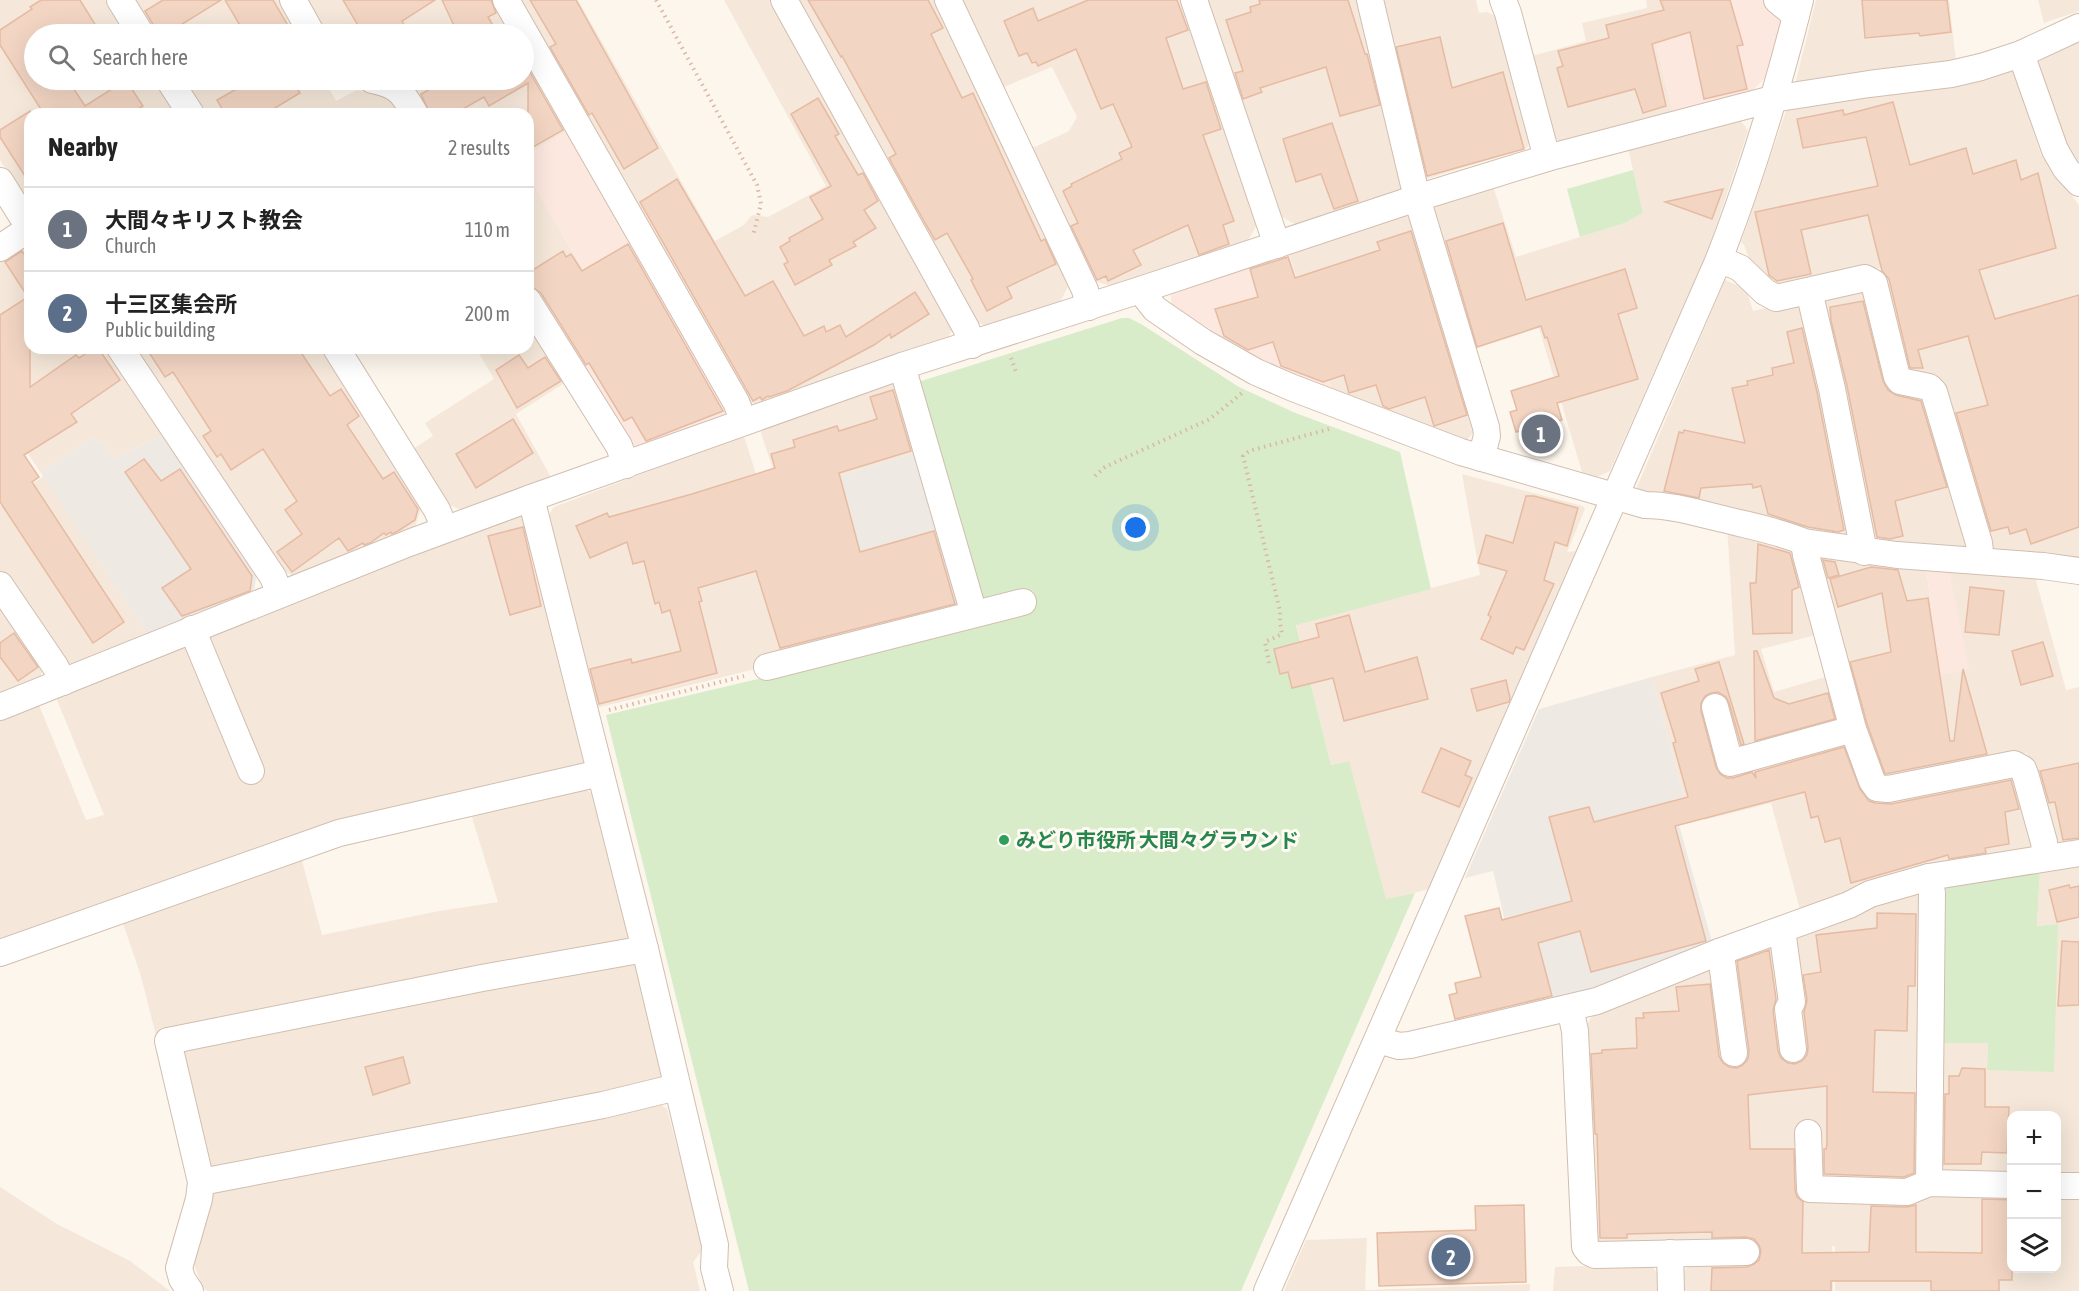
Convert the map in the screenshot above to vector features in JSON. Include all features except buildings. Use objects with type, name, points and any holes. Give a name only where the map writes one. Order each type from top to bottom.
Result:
[{"type":"street","points":[[120,0],[135,24]]},
{"type":"street","points":[[293,0],[306,24]]},
{"type":"street","points":[[506,0],[520,24]]},
{"type":"street","points":[[784,0],[966,328],[972,345]]},
{"type":"street","points":[[948,0],[1085,290],[1089,307]]},
{"type":"street","points":[[1194,0],[1277,245]]},
{"type":"street","points":[[1370,0],[1417,198],[1486,427],[1485,446],[1481,458]]},
{"type":"street","points":[[1503,0],[1547,158]]},
{"type":"street","points":[[1267,1291],[1719,259],[1746,186],[1772,99],[1791,5]]},
{"type":"street","points":[[0,707],[445,529],[902,366],[1089,307],[1417,198],[1547,158],[1772,99],[1951,74],[1981,67],[2021,54],[2079,27]]},
{"type":"street","points":[[534,49],[736,402],[744,422]]},
{"type":"street","points":[[2021,54],[2055,150],[2066,169],[2079,183]]},
{"type":"street","points":[[175,90],[187,108]]},
{"type":"street","points":[[398,90],[411,108]]},
{"type":"street","points":[[0,181],[24,219]]},
{"type":"street","points":[[0,248],[24,233]]},
{"type":"street","points":[[1719,259],[1740,268],[1770,296],[1776,298],[1865,278],[1874,283],[1897,377],[1900,381],[1929,387],[1934,392],[1979,543],[1981,560]]},
{"type":"street","points":[[1140,290],[1155,309],[1203,342],[1256,372],[1435,444],[1481,458],[1645,505],[1662,505],[1794,537],[1804,542],[1864,552],[1981,560],[2079,571]]},
{"type":"street","points":[[1809,291],[1832,389],[1864,552]]},
{"type":"street","points":[[534,311],[619,446],[626,465]]},
{"type":"street","points":[[124,354],[273,577],[280,594]]},
{"type":"street","points":[[340,354],[437,510],[445,529]]},
{"type":"street","points":[[902,366],[974,614]]},
{"type":"street","points":[[531,498],[645,949],[715,1245],[714,1268],[720,1291]]},
{"type":"street","points":[[1804,542],[1853,729],[1872,781],[1877,788],[1882,790],[2014,764],[2022,769],[2026,777],[2044,842],[2046,858]]},
{"type":"street","points":[[0,585],[55,666],[63,682]]},
{"type":"street","points":[[767,667],[1023,602]]},
{"type":"street","points":[[192,629],[251,771]]},
{"type":"street","points":[[1715,707],[1730,763],[1853,729]]},
{"type":"street","points":[[0,953],[339,832],[600,773]]},
{"type":"street","points":[[1378,1040],[1399,1046],[1410,1045],[1570,1008],[1622,992],[1719,952],[1850,905],[1870,894],[1929,877],[2079,853]]},
{"type":"street","points":[[1929,877],[1932,893],[1929,1183]]},
{"type":"street","points":[[1782,930],[1792,1002],[1788,1010],[1793,1049]]},
{"type":"street","points":[[190,1291],[179,1268],[199,1200],[201,1182],[168,1041],[482,978],[645,949]]},
{"type":"street","points":[[1719,952],[1734,1053]]},
{"type":"street","points":[[1570,1008],[1575,1030],[1585,1247],[1595,1256],[1746,1252]]},
{"type":"street","points":[[201,1182],[583,1109],[677,1087]]},
{"type":"street","points":[[1808,1133],[1810,1189],[1907,1192],[1929,1183],[2007,1185]]},
{"type":"street","points":[[2061,1186],[2079,1186]]},
{"type":"street","points":[[1670,1253],[1671,1291]]},
{"type":"path","points":[[656,0],[757,185],[761,204],[753,236]]},
{"type":"path","points":[[1095,476],[1105,467],[1210,419],[1250,386]]},
{"type":"path","points":[[1269,663],[1265,642],[1282,634],[1280,611],[1243,456],[1249,451],[1328,430],[1337,423]]},
{"type":"path","points":[[603,712],[757,672],[767,667]]},
{"type":"shaded area","points":[[0,0],[105,0],[120,24],[24,24],[24,90],[160,90],[171,108],[24,108],[24,198],[0,160]]},
{"type":"shaded area","points":[[134,0],[279,0],[292,24],[149,24]]},
{"type":"shaded area","points":[[305,0],[494,0],[508,24],[319,24]]},
{"type":"shaded area","points":[[520,0],[578,0],[715,241],[744,225],[752,215],[768,217],[826,186],[724,0],[771,0],[953,328],[947,340],[759,405],[750,402]]},
{"type":"shaded area","points":[[798,0],[936,0],[1069,285],[1060,302],[987,327],[976,321]]},
{"type":"shaded area","points":[[962,0],[1182,0],[1258,223],[1247,242],[1114,287],[1091,280],[1028,145],[1035,147],[1069,131],[1077,117],[1052,67],[1001,88]]},
{"type":"shaded area","points":[[1207,0],[1361,0],[1404,188],[1299,226],[1280,216]]},
{"type":"shaded area","points":[[1378,0],[1476,0],[1479,13],[1487,12],[1497,17],[1530,140],[1527,148],[1423,180]]},
{"type":"shaded area","points":[[1646,0],[1707,0],[1649,15],[1673,112],[1560,142],[1553,136],[1532,56],[1586,41],[1582,23],[1647,8]]},
{"type":"shaded area","points":[[1707,0],[1763,0],[1781,23],[1765,78],[1753,90],[1673,112],[1649,15]]},
{"type":"shaded area","points":[[1816,0],[1949,0],[1956,61],[1795,84]]},
{"type":"shaded area","points":[[2038,0],[2079,0],[2079,11],[2044,23]]},
{"type":"shaded area","points":[[2079,40],[2079,167],[2070,158],[2038,65],[2040,55]]},
{"type":"shaded area","points":[[534,69],[569,130],[534,151],[534,108],[422,108],[412,90],[534,90]]},
{"type":"shaded area","points":[[2010,69],[2015,73],[2041,155],[2079,205],[2079,559],[1990,550],[1938,378],[1904,374],[1881,268],[1773,290],[1751,264],[1741,242],[1786,111],[1794,105]]},
{"type":"shaded area","points":[[189,90],[330,90],[336,101],[357,90],[393,97],[399,108],[201,108]]},
{"type":"shaded area","points":[[1740,119],[1748,131],[1708,250],[1610,471],[1597,477],[1582,472],[1539,328],[1471,350],[1431,216],[1437,205],[1493,186],[1516,257],[1625,223],[1643,213],[1628,148]]},
{"type":"shaded area","points":[[569,130],[727,410],[724,415],[640,447],[629,443],[548,315],[593,287],[534,185],[534,151]]},
{"type":"shaded area","points":[[534,185],[593,287],[548,315],[534,293]]},
{"type":"shaded area","points":[[1406,215],[1415,220],[1477,428],[1467,440],[1332,390],[1289,253]]},
{"type":"shaded area","points":[[24,246],[24,354],[112,354],[166,434],[114,458],[102,442],[91,438],[41,473],[0,412],[0,260]]},
{"type":"shaded area","points":[[1289,253],[1332,390],[1252,356],[1171,304],[1171,293]]},
{"type":"shaded area","points":[[1725,280],[1746,289],[1753,311],[1797,301],[1804,308],[1851,540],[1642,492],[1637,487]]},
{"type":"shaded area","points":[[1869,290],[1893,391],[1903,394],[1921,390],[1970,545],[1966,549],[1872,542],[1819,295]]},
{"type":"shaded area","points":[[534,331],[566,382],[516,414],[552,479],[461,510],[450,505],[413,449],[433,436],[425,423],[494,379],[479,354],[534,354]]},
{"type":"shaded area","points":[[135,354],[324,354],[421,508],[415,527],[294,576],[281,570]]},
{"type":"shaded area","points":[[895,381],[920,451],[781,494],[761,433],[762,428]]},
{"type":"shaded area","points":[[166,434],[257,571],[254,591],[147,634],[41,473],[91,438],[102,442],[114,458]]},
{"type":"shaded area","points":[[742,436],[745,439],[769,516],[808,649],[760,668],[596,708],[548,516],[554,507]]},
{"type":"shaded area","points":[[920,451],[963,596],[958,607],[808,649],[769,516],[781,494]]},
{"type":"shaded area","points":[[1462,474],[1583,506],[1585,509],[1567,552],[1576,551],[1429,889],[1386,900],[1348,761],[1331,765],[1296,624],[1480,575]]},
{"type":"shaded area","points":[[44,476],[147,634],[73,665],[62,661],[0,571],[0,506]]},
{"type":"shaded area","points":[[522,516],[528,521],[583,762],[577,772],[0,945],[0,721],[39,705],[86,820],[104,815],[57,700],[61,695],[397,561]]},
{"type":"shaded area","points":[[1727,526],[1794,546],[1816,635],[1761,649],[1774,692],[1829,676],[1842,719],[1722,772],[1846,738],[1869,800],[2006,773],[2018,780],[2036,843],[2029,852],[1801,913],[1771,803],[1704,820],[1702,815],[1690,819],[1652,677],[1735,655]]},
{"type":"shaded area","points":[[1817,557],[1926,568],[1934,626],[1916,630],[1930,678],[1948,568],[2034,573],[2066,690],[2079,687],[2079,846],[2053,845],[2027,753],[1885,780],[1866,743]]},
{"type":"shaded area","points":[[1926,568],[1948,568],[1969,669],[1929,678],[1916,630],[1934,625]]},
{"type":"shaded area","points":[[0,602],[43,665],[41,678],[0,694]]},
{"type":"shaded area","points":[[1652,677],[1684,797],[1672,800],[1713,945],[1642,976],[1526,1009],[1493,871],[1465,878],[1539,709]]},
{"type":"shaded area","points":[[580,786],[591,793],[628,937],[622,946],[157,1039],[140,973],[121,918],[300,853],[322,935],[439,911],[498,902],[470,811]]},
{"type":"shaded area","points":[[2079,862],[2079,1180],[2061,1179],[2061,1111],[2007,1111],[2007,1179],[1943,1178],[1935,1167],[1938,1043],[1988,1043],[1987,1070],[2057,924],[2037,926],[2040,868]]},
{"type":"shaded area","points":[[1921,892],[1918,1177],[1911,1183],[1822,1182],[1816,1125],[1800,1122],[1800,1195],[2007,1193],[2007,1273],[2061,1273],[2061,1194],[2079,1194],[2079,1291],[1835,1291],[1835,1246],[1832,1246],[1833,1291],[1679,1291],[1679,1275],[1692,1263],[1754,1263],[1754,1241],[1602,1245],[1593,1238],[1585,1028],[1596,1009],[1669,981],[1729,964],[1736,951],[1772,940],[1795,1009],[1804,1008],[1793,935],[1867,911],[1867,902]]},
{"type":"shaded area","points":[[627,962],[639,968],[666,1075],[660,1082],[213,1170],[204,1164],[179,1055],[184,1047]]},
{"type":"shaded area","points":[[657,1102],[667,1109],[704,1248],[693,1262],[700,1291],[207,1291],[202,1286],[193,1262],[211,1193]]},
{"type":"shaded area","points":[[0,1187],[57,1224],[130,1261],[170,1291],[0,1291]]},
{"type":"shaded area","points":[[1367,1238],[1365,1290],[1530,1284],[1530,1291],[1284,1291],[1306,1240]]},
{"type":"shaded area","points":[[1650,1264],[1660,1277],[1660,1291],[1553,1291],[1555,1267]]},
{"type":"green space","points":[[1633,170],[1643,213],[1625,223],[1580,237],[1567,189]]},
{"type":"green space","name":"みどり市役所 大間々グラウンド","points":[[1122,318],[1129,318],[1141,324],[1239,387],[1293,412],[1400,452],[1431,589],[1296,625],[1331,765],[1349,761],[1386,899],[1415,893],[1241,1291],[749,1291],[606,715],[775,675],[989,601],[976,592],[915,383]]},
{"type":"green space","points":[[2040,868],[2037,926],[2058,924],[2054,1072],[1987,1070],[1988,1043],[1938,1043],[1938,900],[1945,886]]},
{"type":"place","name":"大間々キリスト教会","points":[[1541,434]]},
{"type":"place","name":"みどり市役所 大間々グラウンド","points":[[1004,840]]},
{"type":"place","name":"十三区集会所","points":[[1451,1257]]}]
